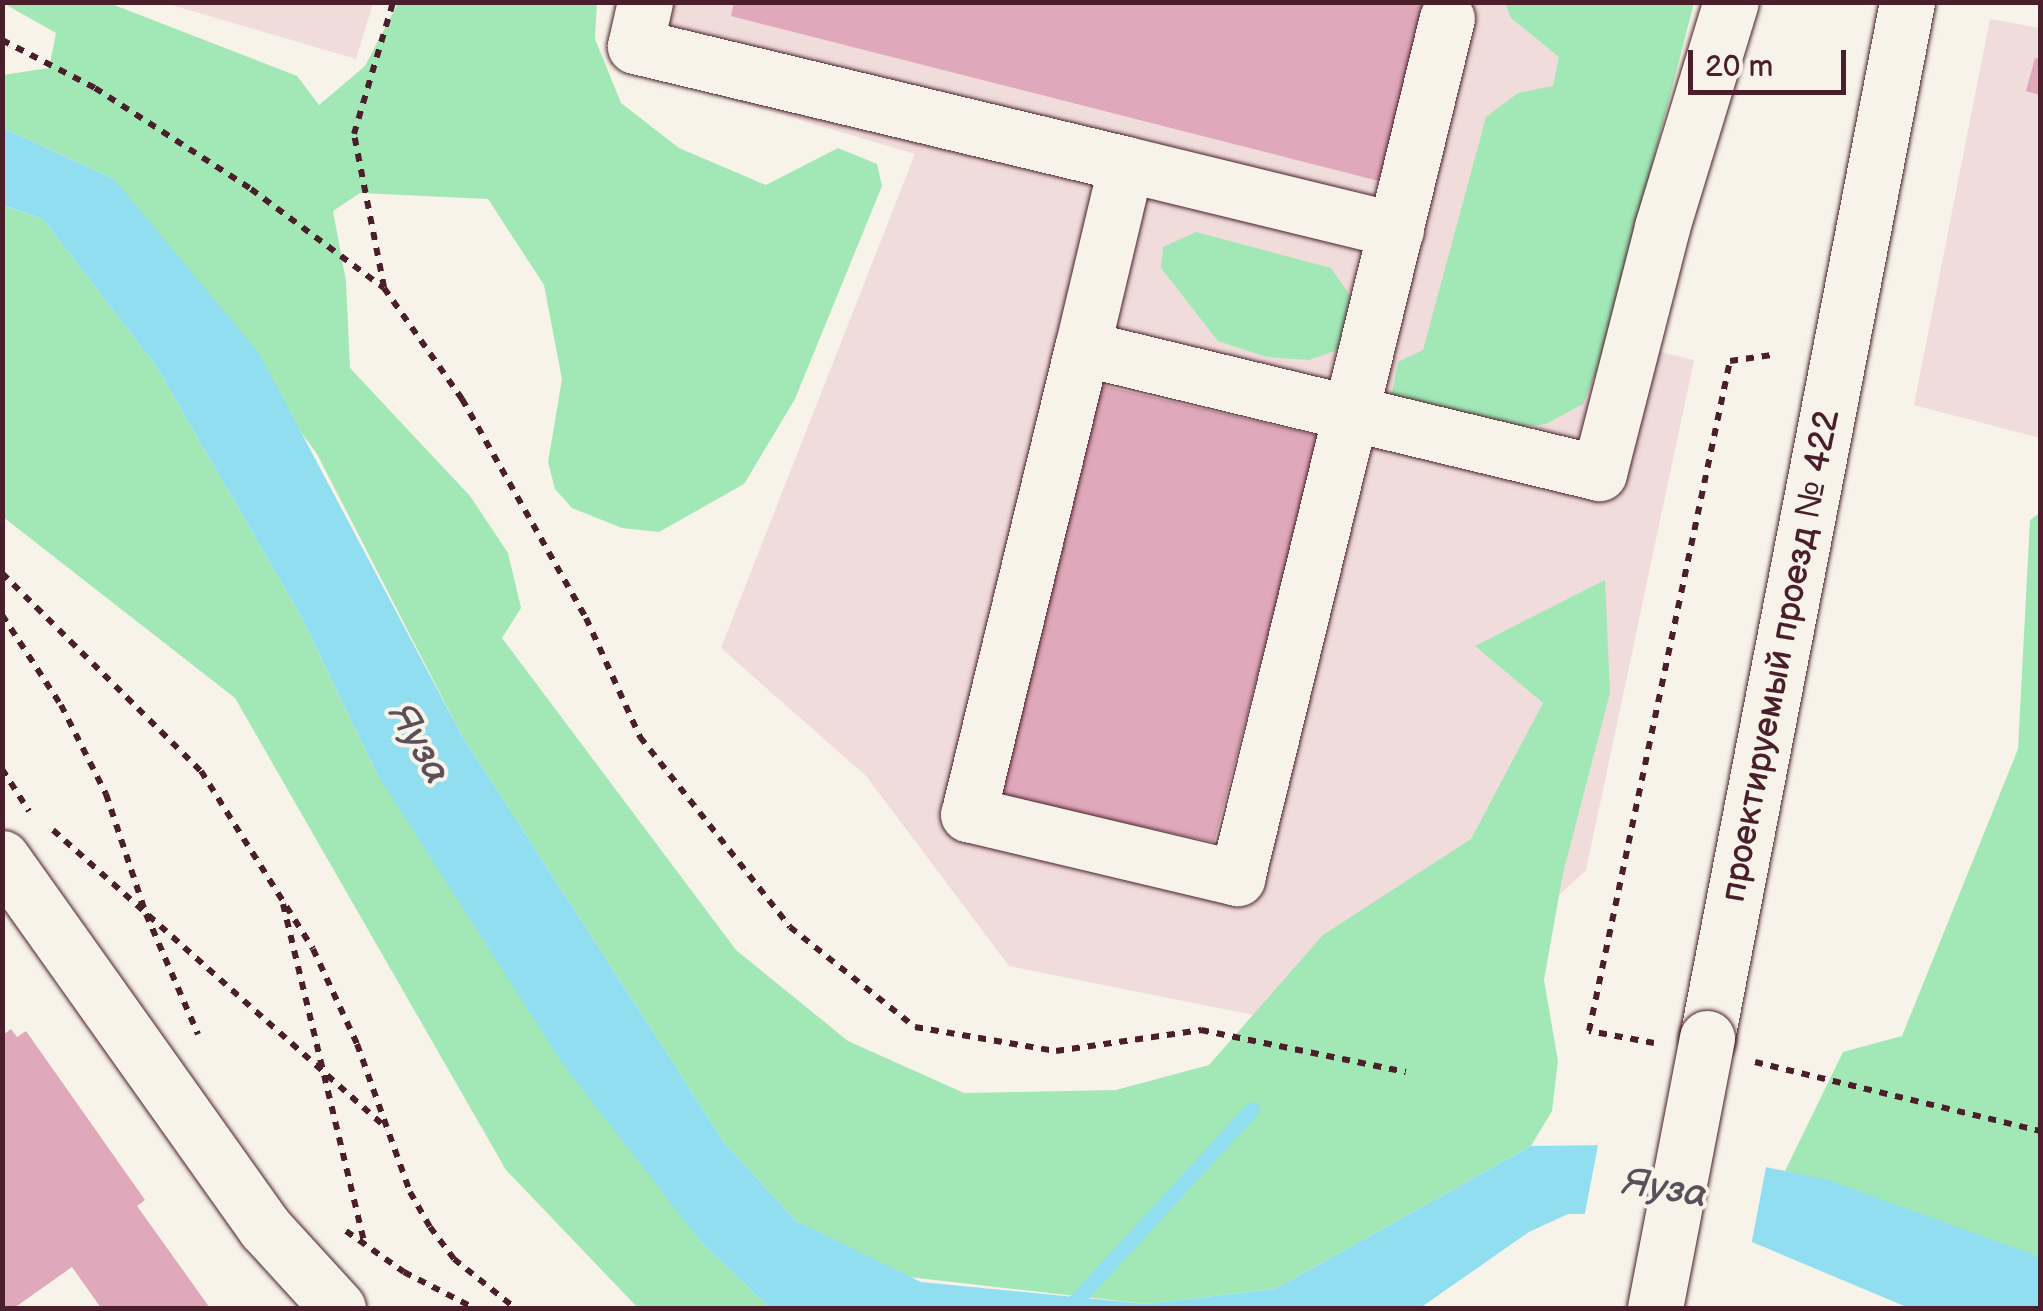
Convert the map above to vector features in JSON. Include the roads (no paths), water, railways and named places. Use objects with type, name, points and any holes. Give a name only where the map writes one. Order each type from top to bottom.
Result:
[{"type":"street","points":[[645,2],[634,46],[1396,230]]},
{"type":"street","points":[[1082,348],[1599,473],[1662,228],[1732,2]]},
{"type":"street","name":"проектируемый проезд № 422","points":[[1655,1308],[1907,2]]},
{"type":"street","points":[[1126,164],[968,814],[1237,878],[1447,18]]},
{"type":"street","points":[[2,858],[265,1228],[338,1308]]},
{"type":"water","name":"Яуза","points":[[3,128],[114,179],[259,353],[461,734],[724,1142],[795,1220],[921,1282],[1146,1304],[1275,1289],[1531,1146],[1612,1145],[1718,1157],[1828,1180],[2040,1257],[2040,1308],[1909,1308],[1721,1229],[1645,1213],[1568,1214],[1529,1232],[1420,1308],[770,1308],[701,1242],[562,1063],[377,774],[301,616],[156,366],[43,219],[3,205]]},
{"type":"waterway","points":[[1069,1308],[1252,1109]]}]
